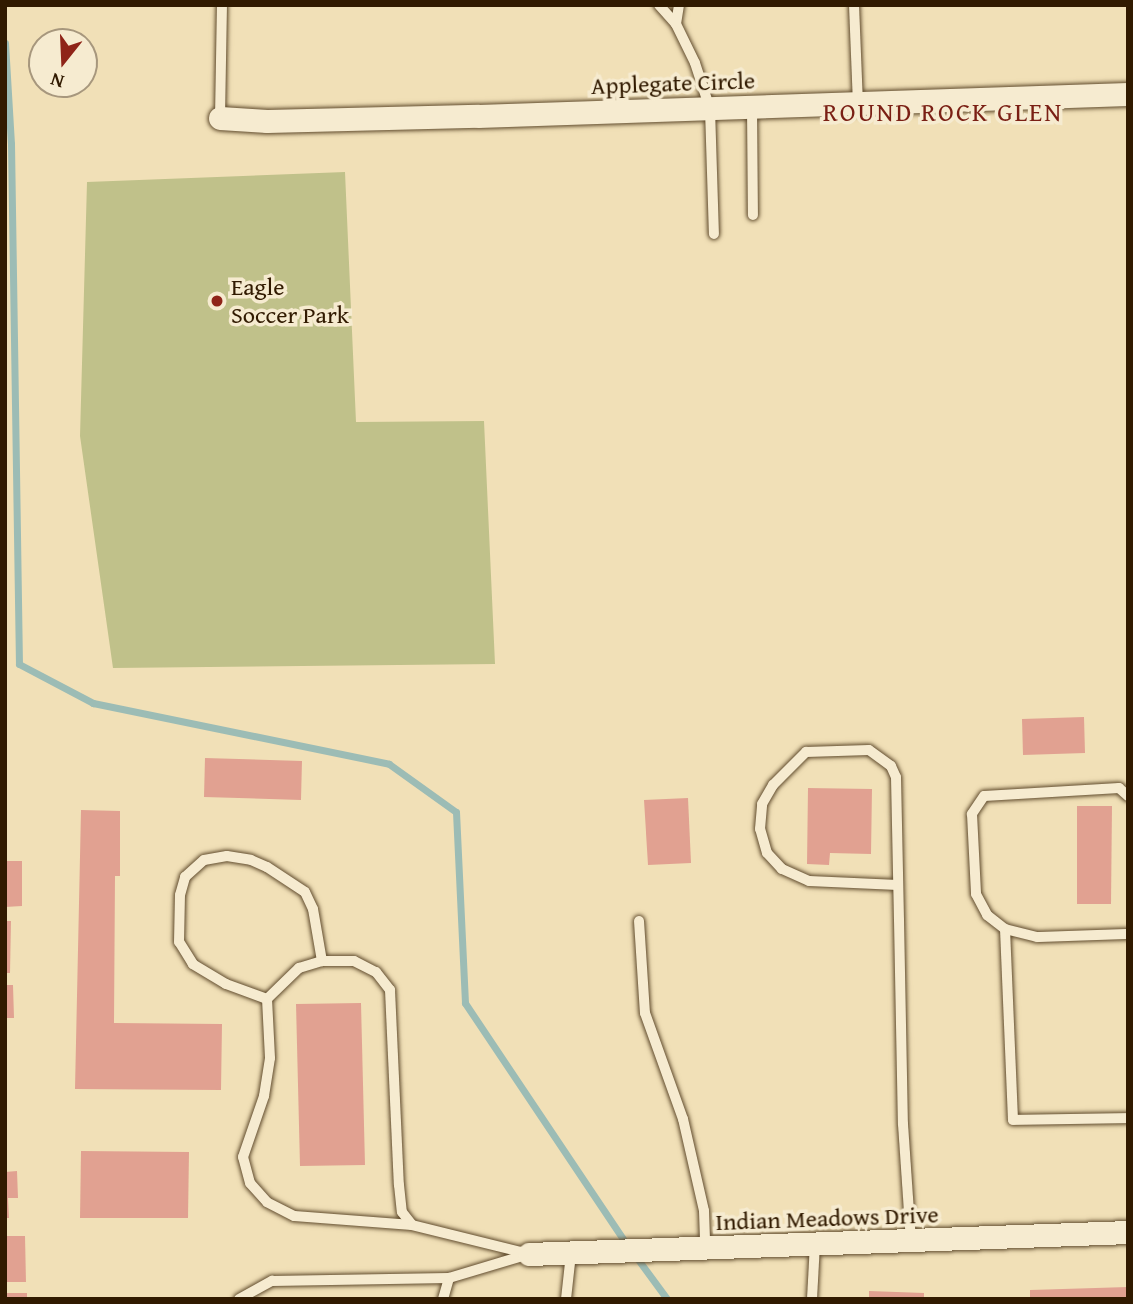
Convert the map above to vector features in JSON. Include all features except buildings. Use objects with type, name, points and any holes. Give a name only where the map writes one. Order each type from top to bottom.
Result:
[{"type":"street","name":"Applegate Circle","points":[[220,118],[267,121],[1128,94]]},
{"type":"street","name":"Indian Meadows Drive","points":[[529,1254],[1128,1232]]},
{"type":"lane","points":[[220,118],[222,5]]},
{"type":"lane","points":[[659,5],[676,24],[695,63],[710,109],[713,234]]},
{"type":"lane","points":[[676,24],[679,5]]},
{"type":"lane","points":[[854,5],[858,104]]},
{"type":"lane","points":[[752,107],[753,215]]},
{"type":"lane","points":[[898,885],[809,881],[782,869],[766,853],[760,829],[762,804],[773,785],[806,752],[869,750],[891,766],[896,776],[898,885],[902,1124],[911,1241]]},
{"type":"lane","points":[[1128,796],[1119,788],[984,796],[972,814],[976,894],[987,915],[1004,929],[1037,937],[1128,934]]},
{"type":"lane","points":[[268,999],[226,984],[193,964],[179,942],[180,895],[186,877],[204,860],[227,856],[251,860],[267,867],[305,892],[313,909],[322,961]]},
{"type":"lane","points":[[639,921],[645,1013],[683,1119],[704,1211],[705,1249]]},
{"type":"lane","points":[[1004,929],[1013,1120],[1128,1118]]},
{"type":"lane","points":[[412,1225],[402,1212],[399,1185],[390,990],[376,972],[354,961],[322,961],[299,968],[268,999],[270,1058],[266,1084],[243,1157],[250,1183],[267,1202],[294,1216],[412,1225],[529,1254]]},
{"type":"lane","points":[[812,1299],[815,1244]]},
{"type":"lane","points":[[239,1299],[272,1281],[449,1278],[529,1254]]},
{"type":"lane","points":[[566,1299],[571,1254]]},
{"type":"lane","points":[[443,1299],[449,1278]]},
{"type":"green space","name":"Eagle Soccer Park","points":[[345,172],[356,422],[484,421],[495,664],[113,668],[80,436],[87,182]]},
{"type":"waterway","points":[[5,43],[11,144],[19,664],[93,703],[389,764],[456,812],[465,1003],[627,1245]]},
{"type":"waterway","points":[[634,1254],[667,1299]]},
{"type":"place","name":"Eagle Soccer Park","points":[[217,301]]},
{"type":"district","name":"ROUND ROCK GLEN","points":[[943,112]]}]
